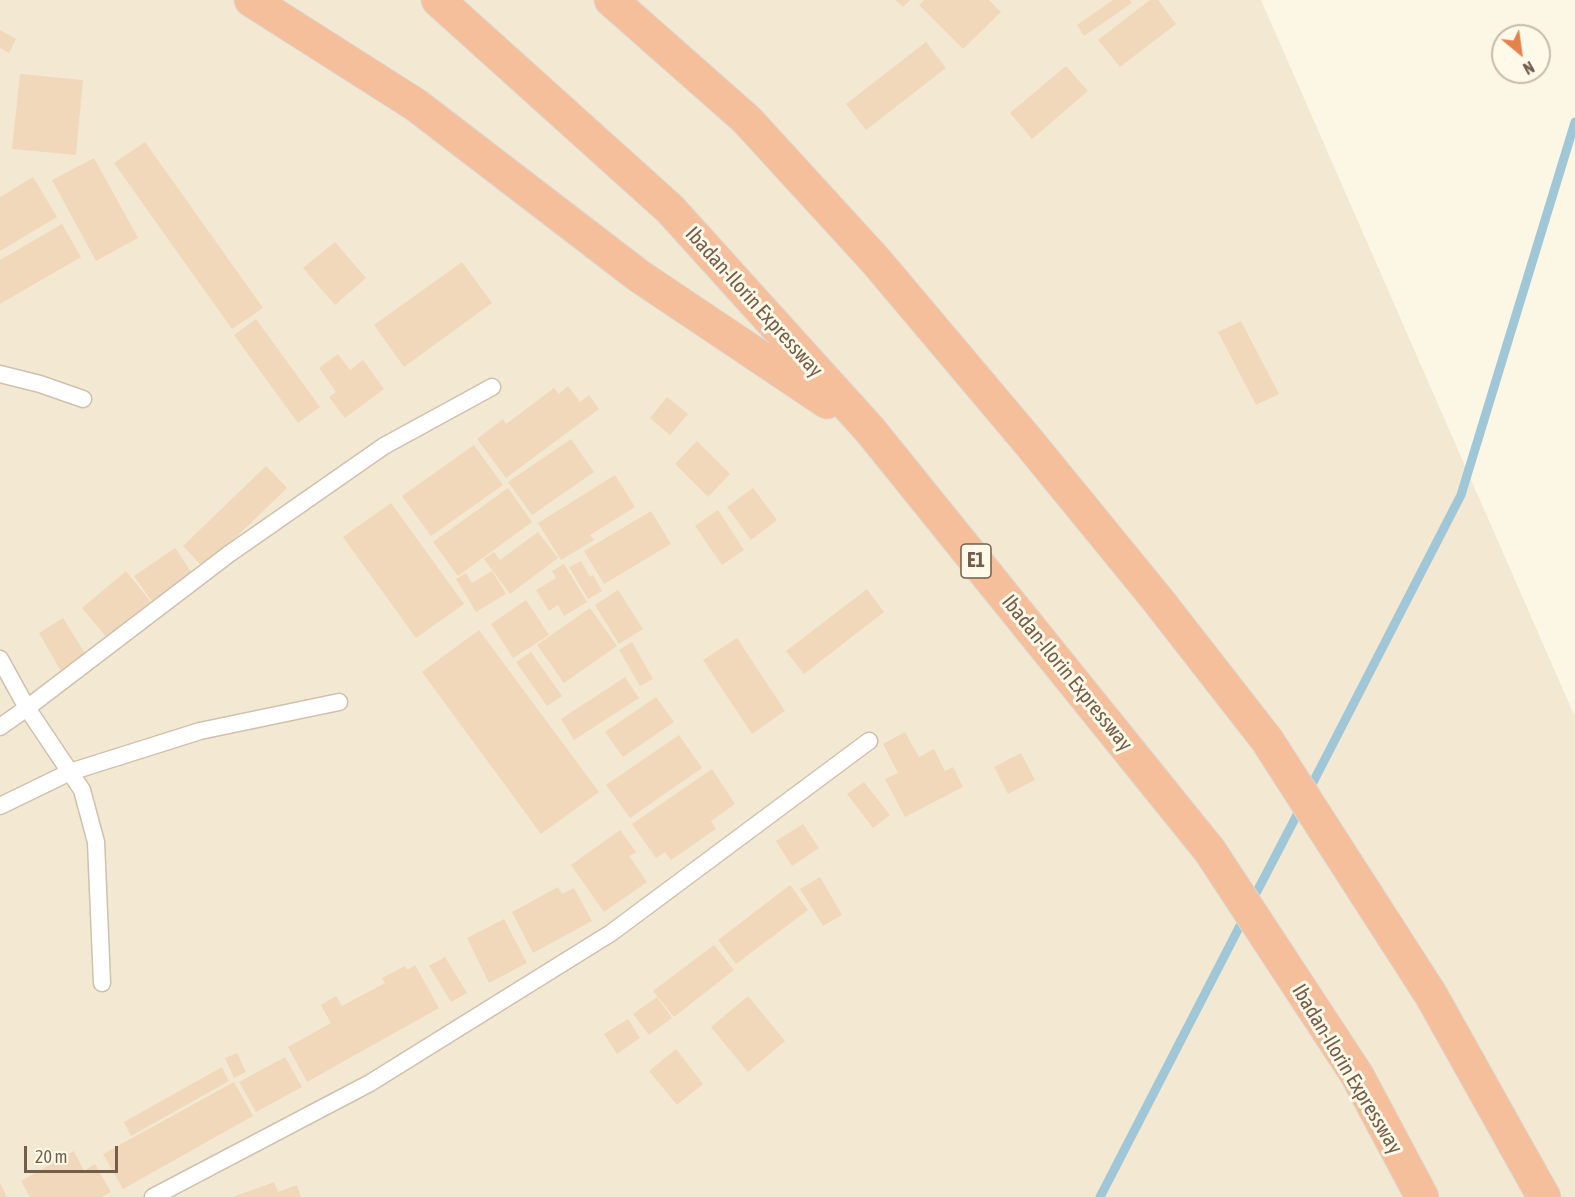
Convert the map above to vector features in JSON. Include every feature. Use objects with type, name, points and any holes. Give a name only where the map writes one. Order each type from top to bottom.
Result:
[{"type":"highway","points":[[251,0],[416,105],[639,276],[870,430]]},
{"type":"highway","name":"Ibadan-Ilorin Expressway","points":[[438,0],[670,209],[870,430],[1210,850],[1357,1076],[1422,1197]]},
{"type":"highway","points":[[610,0],[747,120],[876,261],[1027,440],[1172,618],[1267,740],[1431,995],[1544,1197]]},
{"type":"lane","points":[[0,374],[40,384],[83,399]]},
{"type":"lane","points":[[0,727],[228,554],[384,446],[492,387]]},
{"type":"lane","points":[[0,658],[27,708],[82,790],[96,843],[102,983]]},
{"type":"lane","points":[[0,806],[70,772],[200,731],[339,702]]},
{"type":"lane","points":[[153,1197],[369,1083],[611,933],[869,741]]},
{"type":"shaded area","points":[[0,0],[1261,0],[1575,717],[1575,1197],[0,1197]]},
{"type":"building","points":[[895,0],[910,0],[903,7]]},
{"type":"building","points":[[924,0],[989,0],[1001,12],[963,49],[919,5]]},
{"type":"building","points":[[1113,0],[1130,0],[1132,3],[1084,36],[1077,25]]},
{"type":"building","points":[[1150,0],[1158,0],[1176,24],[1120,67],[1098,40]]},
{"type":"building","points":[[0,30],[16,39],[9,53],[0,48]]},
{"type":"building","points":[[926,42],[946,68],[866,130],[846,104]]},
{"type":"building","points":[[1066,66],[1088,91],[1032,139],[1010,113]]},
{"type":"building","points":[[20,74],[83,80],[76,155],[12,149]]},
{"type":"building","points":[[145,142],[263,308],[232,329],[114,163]]},
{"type":"building","points":[[94,158],[138,238],[96,261],[52,180]]},
{"type":"building","points":[[33,177],[57,217],[0,251],[0,197]]},
{"type":"building","points":[[62,224],[81,257],[0,304],[0,260]]},
{"type":"building","points":[[335,242],[366,278],[335,305],[303,268]]},
{"type":"building","points":[[462,262],[492,303],[404,367],[374,325]]},
{"type":"building","points":[[256,319],[320,407],[298,423],[234,335]]},
{"type":"building","points":[[1241,321],[1279,394],[1256,405],[1218,332]]},
{"type":"building","points":[[338,354],[350,370],[363,360],[384,389],[345,418],[329,397],[336,392],[319,368]]},
{"type":"building","points":[[568,386],[580,402],[589,395],[599,409],[506,478],[477,439],[503,419],[506,424],[554,388],[559,394]]},
{"type":"building","points":[[667,397],[688,414],[670,435],[650,418]]},
{"type":"building","points":[[571,439],[594,472],[532,515],[508,482]]},
{"type":"building","points":[[697,441],[730,474],[708,497],[675,464]]},
{"type":"building","points":[[474,445],[503,485],[431,536],[402,496]]},
{"type":"building","points":[[266,466],[287,488],[204,568],[183,546]]},
{"type":"building","points":[[615,475],[635,507],[590,535],[594,540],[561,560],[538,523]]},
{"type":"building","points":[[508,488],[532,522],[458,576],[433,542]]},
{"type":"building","points":[[753,488],[777,520],[751,540],[727,507]]},
{"type":"building","points":[[391,503],[464,604],[416,638],[343,537]]},
{"type":"building","points":[[718,510],[744,550],[722,565],[695,526]]},
{"type":"building","points":[[651,511],[671,544],[604,584],[584,551]]},
{"type":"building","points":[[538,532],[558,558],[510,594],[484,559],[494,552],[500,560]]},
{"type":"building","points":[[175,548],[194,576],[154,604],[134,576]]},
{"type":"building","points":[[581,561],[590,577],[593,575],[602,591],[588,599],[569,567]]},
{"type":"building","points":[[564,564],[587,602],[564,616],[558,605],[549,611],[536,590],[556,578],[552,571]]},
{"type":"building","points":[[126,571],[151,602],[107,638],[82,608]]},
{"type":"building","points":[[492,571],[506,594],[476,612],[456,579],[466,573],[472,583]]},
{"type":"building","points":[[867,589],[884,612],[804,674],[786,651]]},
{"type":"building","points":[[618,590],[643,629],[619,644],[595,605]]},
{"type":"building","points":[[526,600],[549,635],[513,658],[491,624]]},
{"type":"building","points":[[590,608],[617,646],[564,683],[537,645]]},
{"type":"building","points":[[63,618],[86,655],[61,671],[39,633]]},
{"type":"building","points":[[479,630],[599,792],[541,834],[422,672]]},
{"type":"building","points":[[737,638],[785,711],[752,734],[703,660]]},
{"type":"building","points":[[632,642],[653,679],[640,686],[619,650]]},
{"type":"building","points":[[531,652],[562,696],[547,706],[516,662]]},
{"type":"building","points":[[625,677],[639,698],[574,740],[561,719]]},
{"type":"building","points":[[656,697],[674,722],[623,757],[605,732]]},
{"type":"building","points":[[905,732],[919,757],[934,749],[945,771],[953,767],[963,787],[905,817],[885,779],[898,773],[883,744]]},
{"type":"building","points":[[679,735],[702,768],[630,818],[606,785]]},
{"type":"building","points":[[1021,753],[1035,780],[1008,794],[994,767]]},
{"type":"building","points":[[712,769],[735,804],[711,821],[716,829],[671,860],[665,852],[656,858],[632,824]]},
{"type":"building","points":[[864,782],[890,815],[873,828],[847,794]]},
{"type":"building","points":[[803,824],[819,848],[792,866],[776,841]]},
{"type":"building","points":[[620,830],[636,852],[629,856],[647,882],[604,912],[571,865]]},
{"type":"building","points":[[820,877],[842,915],[823,926],[800,889]]},
{"type":"building","points":[[790,885],[808,910],[736,964],[718,940]]},
{"type":"building","points":[[558,887],[562,894],[574,888],[592,921],[533,953],[512,912]]},
{"type":"building","points":[[504,919],[527,963],[489,983],[467,938]]},
{"type":"building","points":[[714,945],[734,970],[674,1017],[653,991]]},
{"type":"building","points":[[445,957],[467,993],[451,1002],[429,966]]},
{"type":"building","points":[[415,965],[439,1008],[307,1082],[288,1047],[331,1023],[321,1005],[336,996],[342,1006],[385,983],[382,978],[405,966],[407,970]]},
{"type":"building","points":[[748,996],[785,1041],[748,1072],[711,1027]]},
{"type":"building","points":[[657,997],[672,1018],[649,1035],[633,1014]]},
{"type":"building","points":[[628,1019],[640,1038],[617,1054],[604,1034]]},
{"type":"building","points":[[676,1049],[703,1084],[677,1105],[649,1071]]},
{"type":"building","points":[[237,1053],[246,1072],[234,1078],[225,1058]]},
{"type":"building","points":[[285,1057],[302,1087],[256,1112],[239,1082]]},
{"type":"building","points":[[222,1067],[229,1081],[131,1136],[124,1122]]},
{"type":"building","points":[[234,1082],[253,1116],[123,1189],[103,1154]]},
{"type":"building","points":[[74,1151],[84,1171],[95,1164],[111,1192],[102,1197],[30,1197],[21,1181]]},
{"type":"building","points":[[274,1182],[278,1192],[297,1185],[301,1197],[233,1197]]},
{"type":"building","points":[[0,1183],[7,1197],[0,1197]]},
{"type":"waterway","points":[[1308,792],[1461,495],[1575,122]]},
{"type":"waterway","points":[[1252,901],[1301,807]]},
{"type":"waterway","points":[[1100,1197],[1245,916]]}]
